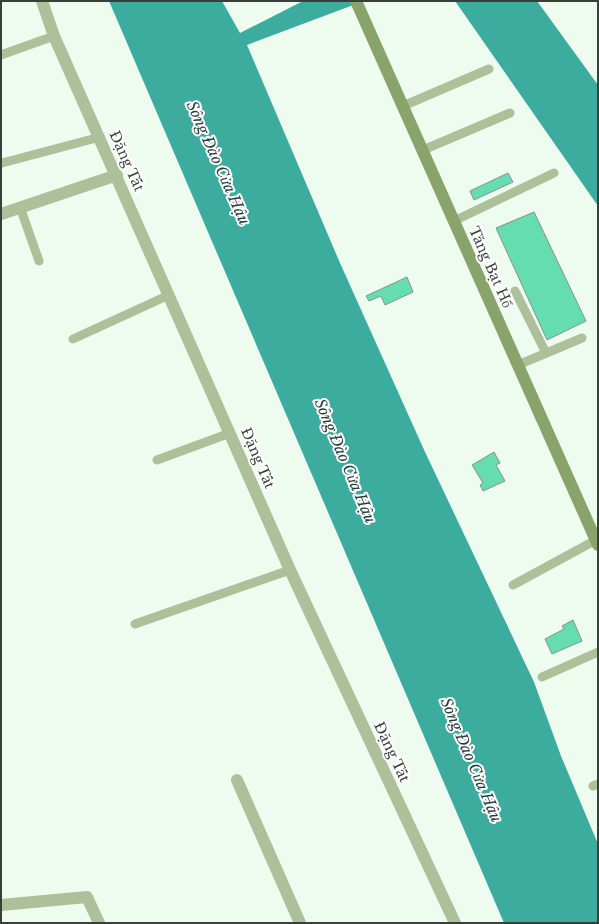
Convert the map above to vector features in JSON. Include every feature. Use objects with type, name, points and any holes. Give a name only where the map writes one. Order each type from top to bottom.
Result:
[{"type":"main road","name":"Tăng Bạt Hổ","points":[[356,1],[597,543]]},
{"type":"street","name":"Đặng Tất","points":[[42,1],[54,36],[117,175],[290,570],[455,923]]},
{"type":"street","points":[[1,214],[117,175]]},
{"type":"street","points":[[237,780],[300,923]]},
{"type":"street","points":[[1,905],[87,897],[100,923]]},
{"type":"lane","points":[[1,55],[54,36]]},
{"type":"lane","points":[[403,106],[488,69]]},
{"type":"lane","points":[[423,150],[510,113]]},
{"type":"lane","points":[[2,163],[100,137]]},
{"type":"lane","points":[[454,221],[554,173]]},
{"type":"lane","points":[[20,207],[38,261]]},
{"type":"lane","points":[[515,291],[546,353]]},
{"type":"lane","points":[[73,338],[169,295]]},
{"type":"lane","points":[[518,365],[582,338]]},
{"type":"lane","points":[[157,460],[230,433]]},
{"type":"lane","points":[[514,585],[597,543]]},
{"type":"lane","points":[[135,624],[290,570]]},
{"type":"lane","points":[[542,677],[598,652]]},
{"type":"water","name":"Sông Đào Cửa Hậu","points":[[109,1],[222,1],[240,33],[303,1],[364,1],[247,45],[340,263],[425,452],[534,682],[561,756],[598,844],[598,923],[504,923]]},
{"type":"water","points":[[455,1],[537,1],[598,85],[598,206]]},
{"type":"building","points":[[508,173],[513,182],[474,200],[470,191]]},
{"type":"building","points":[[534,212],[586,321],[547,340],[496,228]]},
{"type":"building","points":[[407,277],[413,292],[385,305],[381,296],[369,301],[366,296]]},
{"type":"building","points":[[494,452],[500,463],[496,465],[505,481],[483,491],[480,485],[483,483],[472,465]]},
{"type":"building","points":[[573,620],[582,641],[552,654],[545,639],[564,629],[562,626]]}]
